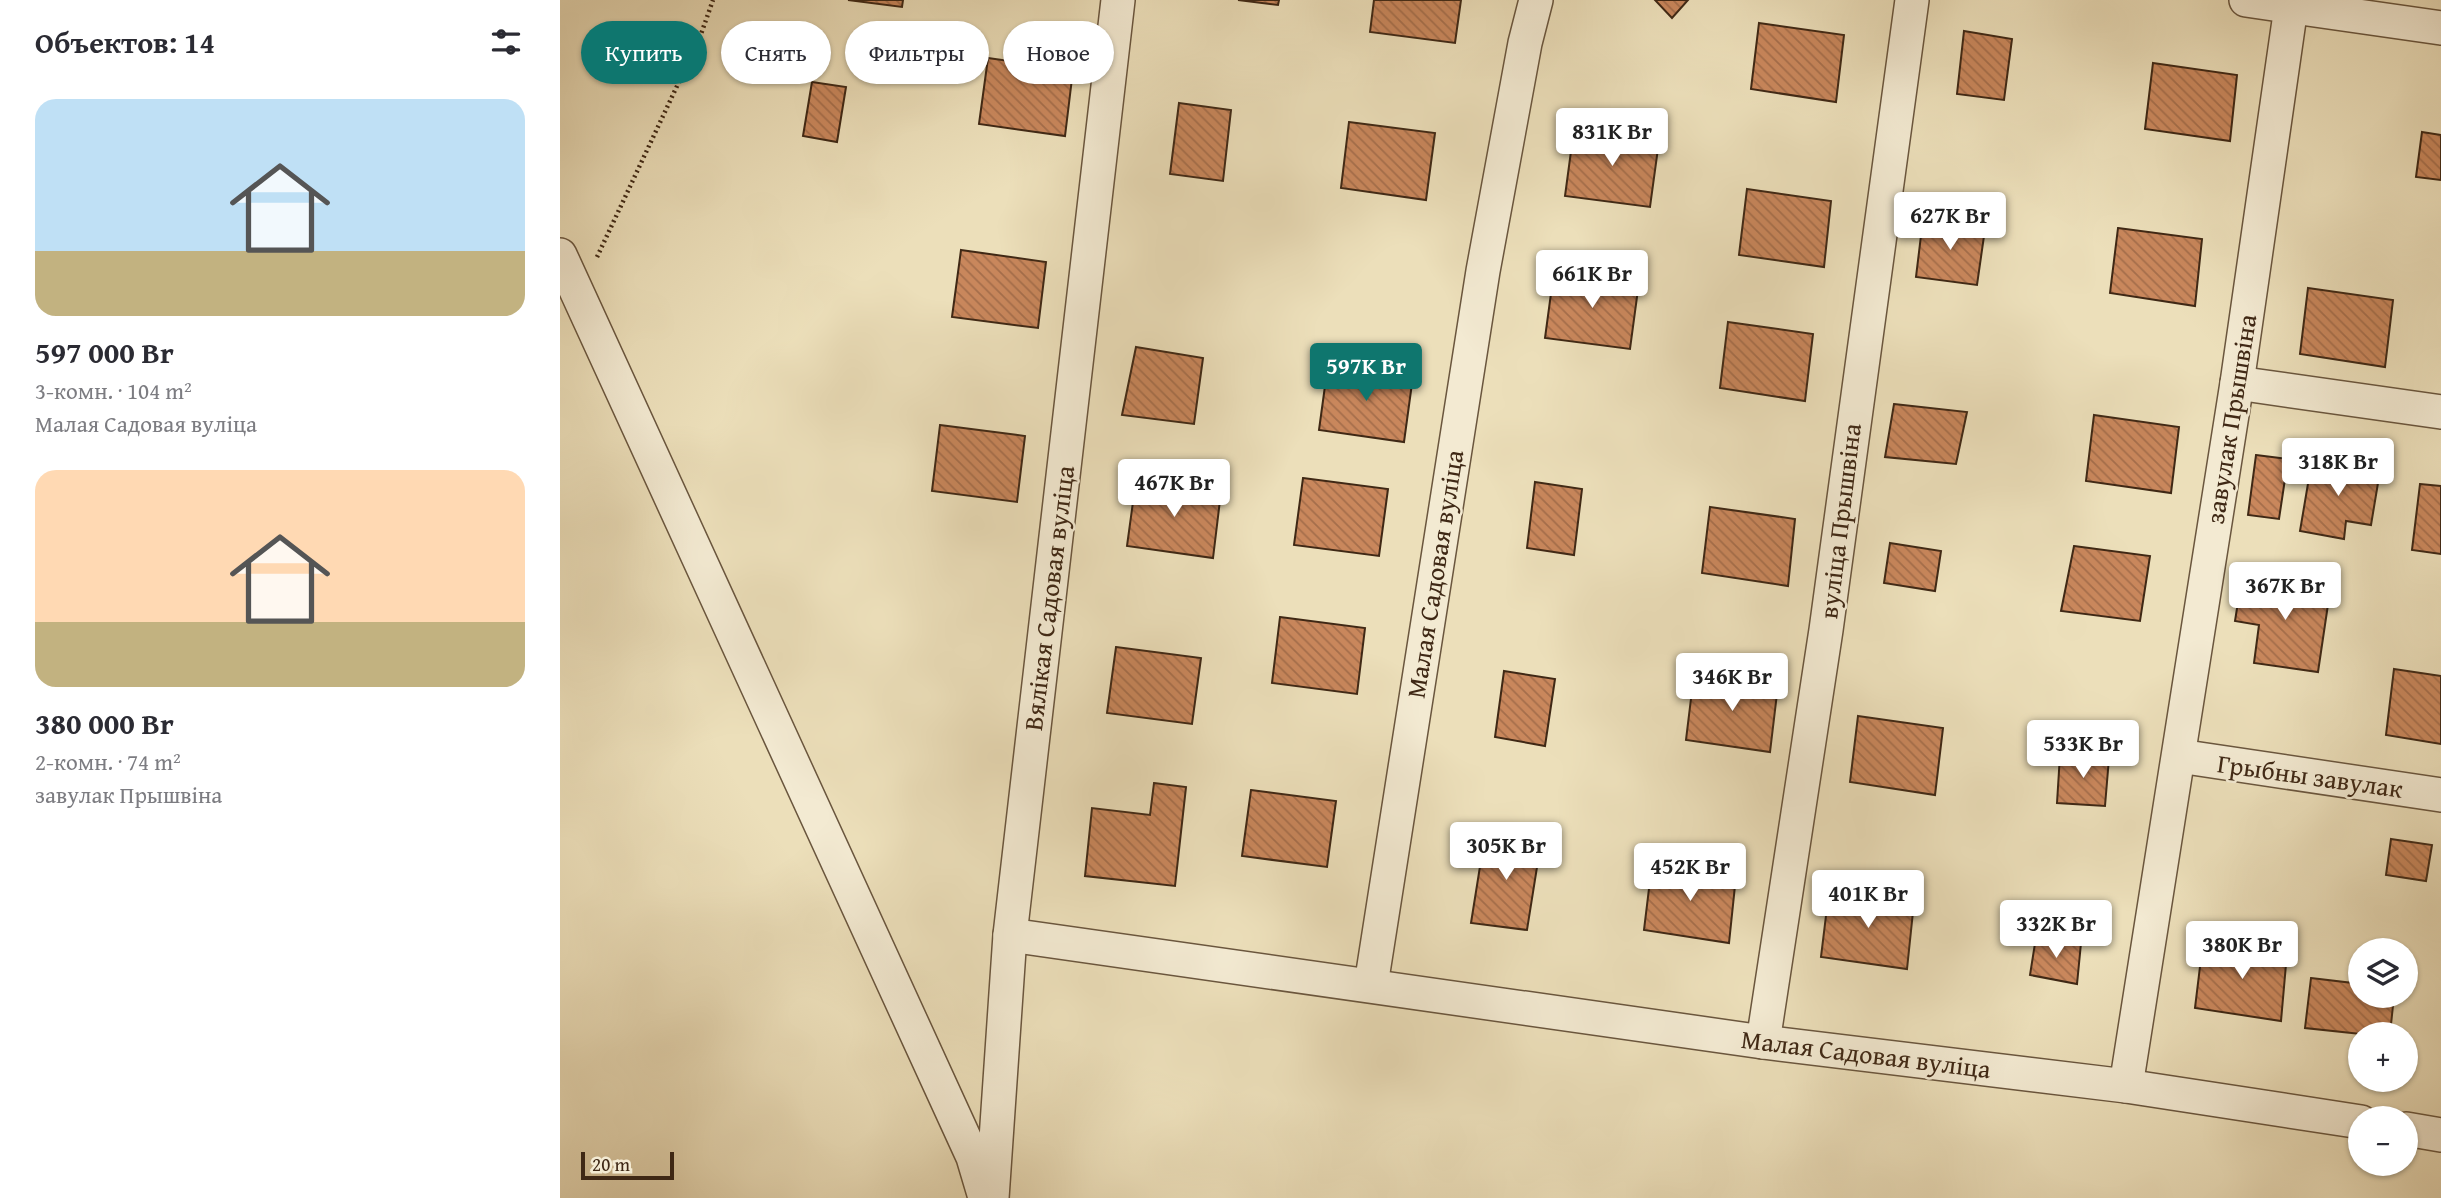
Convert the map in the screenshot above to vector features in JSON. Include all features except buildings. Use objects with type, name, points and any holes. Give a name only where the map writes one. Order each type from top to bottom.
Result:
[{"type":"street","name":"Вялікая Садовая вуліца","points":[[992,1198],[1010,935],[1118,0]]},
{"type":"street","name":"Малая Садовая вуліца","points":[[1371,985],[1483,271],[1525,43],[1536,0]]},
{"type":"street","name":"вуліца Прышвіна","points":[[1763,1042],[1826,630],[1912,0]]},
{"type":"street","points":[[2246,0],[2292,3],[2441,28]]},
{"type":"street","name":"завулак Прышвіна","points":[[2126,1086],[2237,383],[2292,3]]},
{"type":"street","points":[[560,256],[973,1157],[986,1198]]},
{"type":"street","points":[[2237,383],[2441,412]]},
{"type":"street","name":"Грыбны завулак","points":[[2179,756],[2441,795]]},
{"type":"street","name":"Малая Садовая вуліца","points":[[1010,935],[1763,1042],[2126,1086],[2348,1120]]},
{"type":"street","points":[[2418,1131],[2441,1135]]},
{"type":"path","points":[[578,299],[700,37],[713,0]]}]
